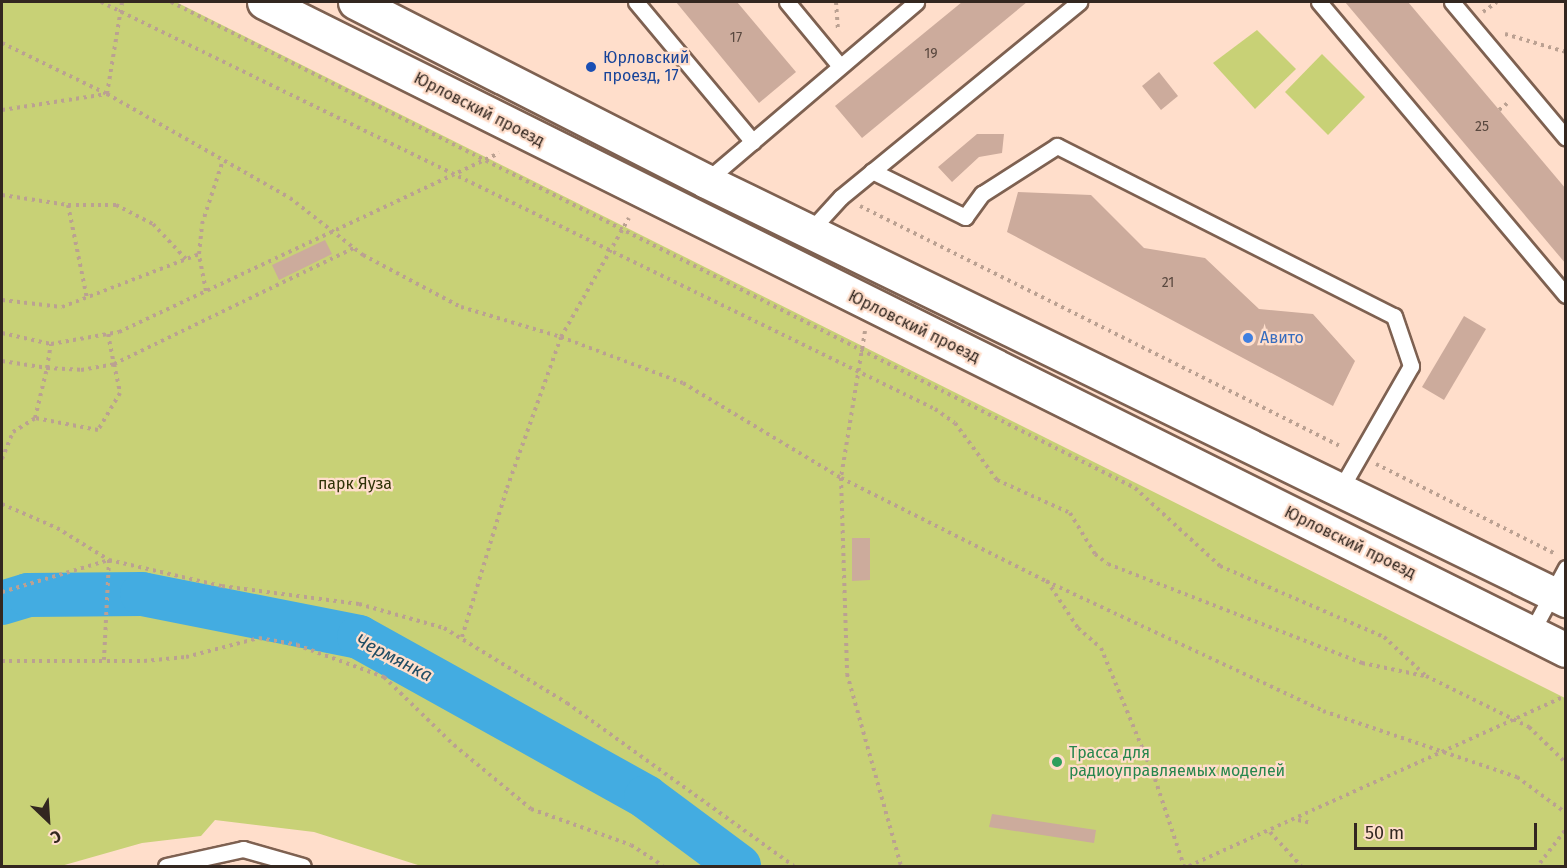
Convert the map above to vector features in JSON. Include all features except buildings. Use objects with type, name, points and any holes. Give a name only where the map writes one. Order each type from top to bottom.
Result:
[{"type":"main road","name":"Юрловский проезд","points":[[264,2],[1566,650]]},
{"type":"main road","points":[[355,2],[706,181],[1340,490],[1560,587]]},
{"type":"lane","points":[[636,2],[753,142]]},
{"type":"lane","points":[[788,2],[840,66]]},
{"type":"lane","points":[[706,181],[916,2]]},
{"type":"lane","points":[[809,232],[841,197],[1079,2]]},
{"type":"lane","points":[[1320,2],[1566,295]]},
{"type":"lane","points":[[1452,2],[1566,138]]},
{"type":"lane","points":[[872,171],[965,217],[982,194],[1057,146],[1394,316],[1411,366],[1340,490]]},
{"type":"lane","points":[[1531,633],[1560,587]]},
{"type":"lane","points":[[166,867],[205,861],[243,849],[303,867]]},
{"type":"path","points":[[100,2],[859,370],[956,423],[997,480],[1070,513],[1095,554],[1108,564],[1362,663],[1426,676],[1529,727],[1566,763]]},
{"type":"path","points":[[107,94],[122,2]]},
{"type":"path","points":[[171,2],[1135,488],[1220,566],[1384,637],[1426,676]]},
{"type":"path","points":[[1470,23],[1566,52]]},
{"type":"path","points":[[2,43],[107,94],[290,198],[354,248],[461,308],[561,337],[683,383],[841,478],[1046,581],[1323,711],[1517,777],[1566,813]]},
{"type":"path","points":[[2,110],[107,94]]},
{"type":"path","points":[[2,333],[51,344],[108,334],[206,291],[499,153]]},
{"type":"path","points":[[206,291],[199,254],[202,224],[223,160]]},
{"type":"path","points":[[2,195],[68,205],[116,205],[153,224],[186,259]]},
{"type":"path","points":[[841,197],[1566,558]]},
{"type":"path","points":[[68,205],[87,298]]},
{"type":"path","points":[[462,637],[507,488],[561,337],[629,218]]},
{"type":"path","points":[[2,361],[47,368],[81,370],[114,364],[354,248]]},
{"type":"path","points":[[2,300],[62,307],[199,254]]},
{"type":"path","points":[[865,330],[841,478],[847,674],[901,867]]},
{"type":"path","points":[[2,459],[13,432],[35,418],[98,430],[120,393],[108,334]]},
{"type":"path","points":[[35,418],[51,344]]},
{"type":"path","points":[[2,504],[57,528],[109,560],[222,586],[359,604],[462,637],[567,703],[794,867]]},
{"type":"path","points":[[2,592],[109,560]]},
{"type":"path","points":[[104,660],[109,560]]},
{"type":"path","points":[[1046,581],[1078,628],[1101,648],[1155,779],[1184,867]]},
{"type":"path","points":[[2,661],[186,657],[259,638],[308,649],[384,677],[454,746],[531,809],[631,845],[663,867]]},
{"type":"path","points":[[1189,867],[1298,820],[1566,696]]},
{"type":"path","points":[[1298,820],[1311,824]]},
{"type":"path","points":[[1540,863],[1566,829]]},
{"type":"path","points":[[1270,832],[1301,867]]},
{"type":"green space","name":"парк Яуза","points":[[2,2],[176,2],[1565,698],[1565,866],[421,866],[314,832],[215,820],[201,836],[142,843],[61,866],[2,866]]},
{"type":"green space","points":[[1257,30],[1296,69],[1255,109],[1213,63]]},
{"type":"green space","points":[[1322,54],[1365,97],[1328,135],[1285,92]]},
{"type":"waterway","name":"Чермянка","points":[[2,603],[28,595],[142,594],[359,637],[646,797],[739,866]]},
{"type":"place","name":"Юрловский проезд, 17","points":[[591,67]]},
{"type":"place","name":"Авито","points":[[1248,338]]},
{"type":"place","name":"Трасса для радиоуправляемых моделей","points":[[1057,762]]}]
